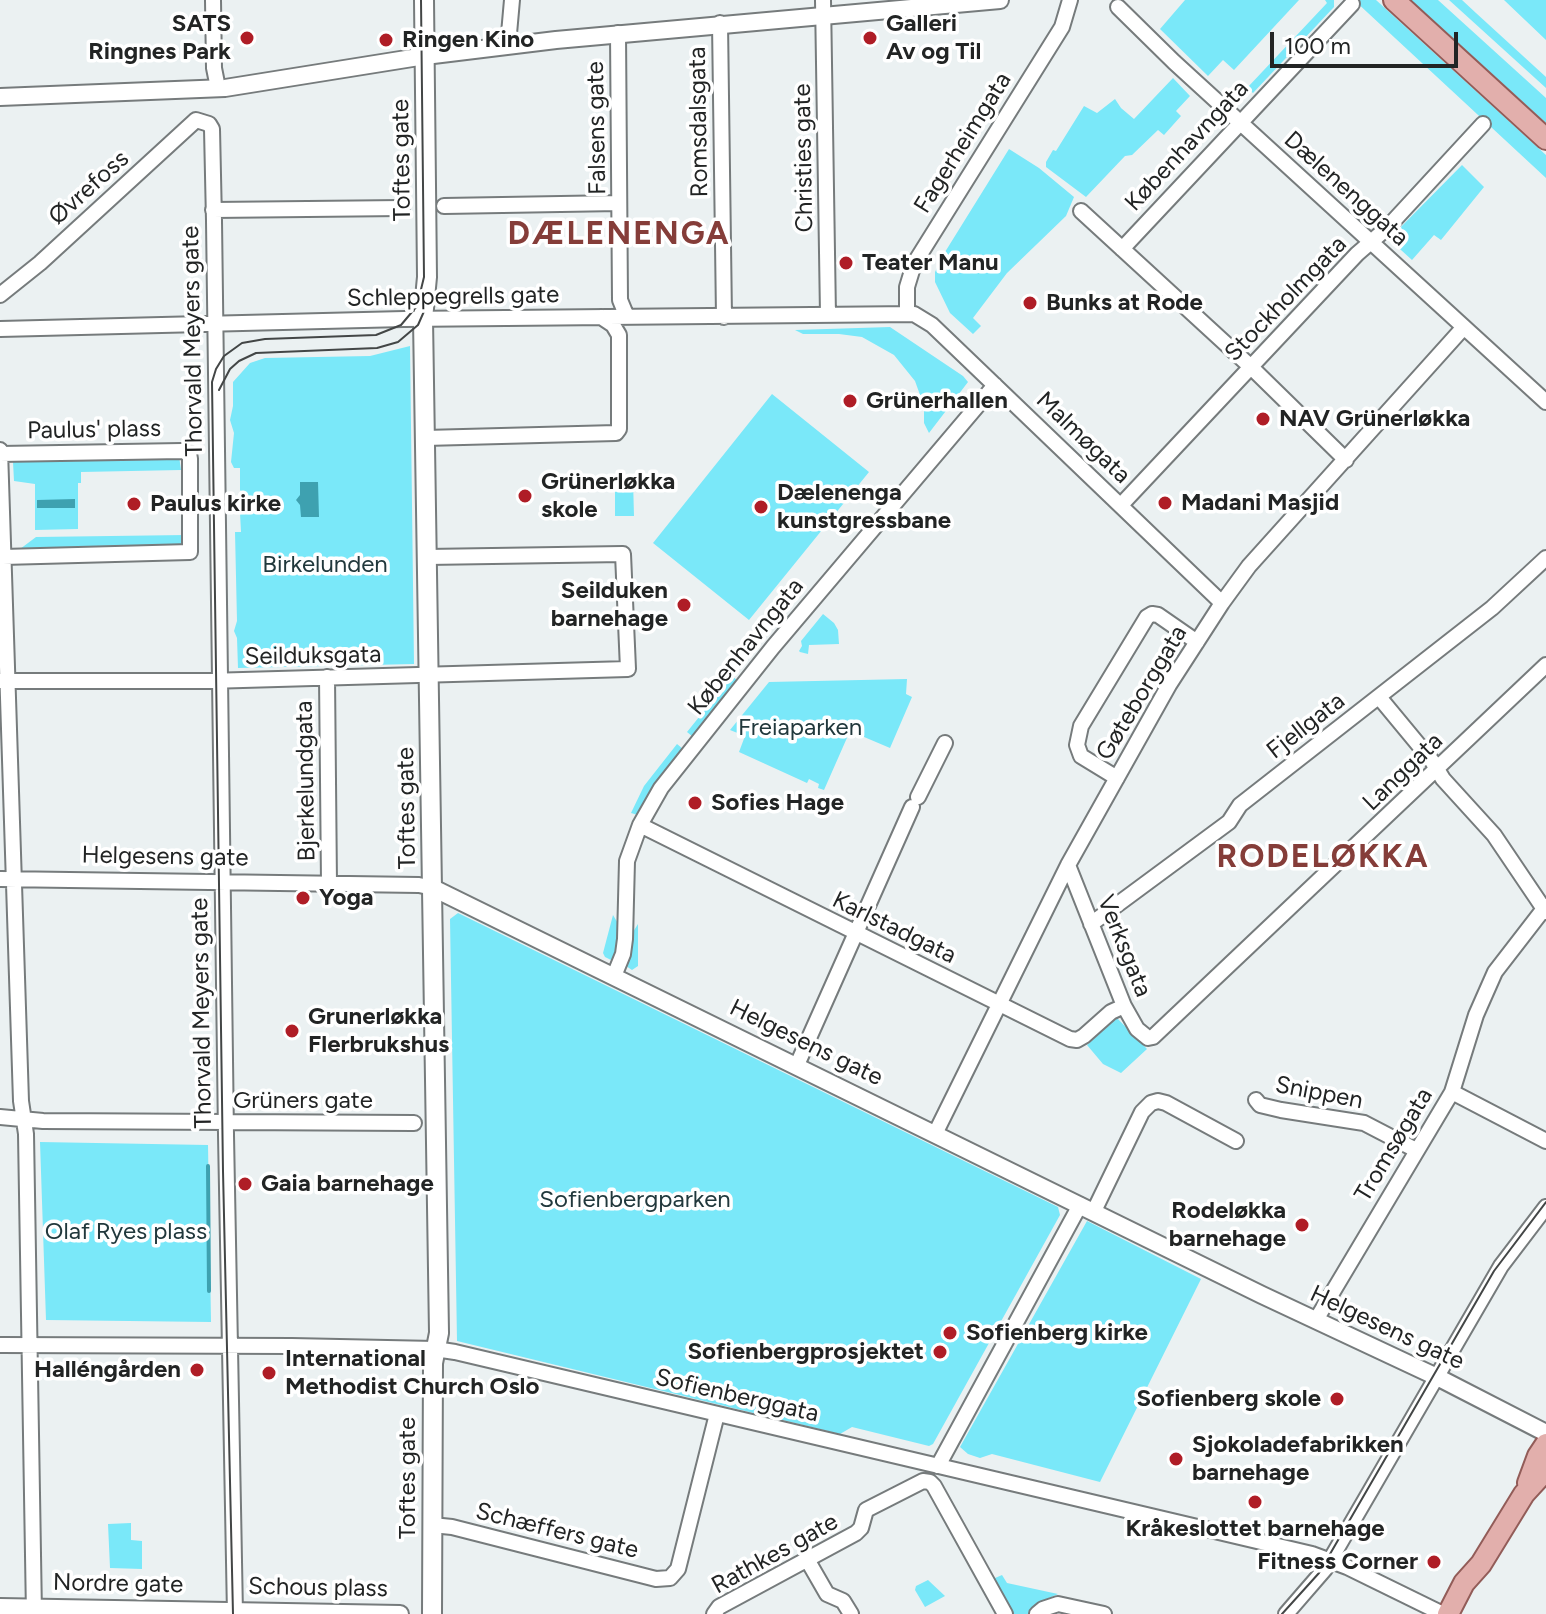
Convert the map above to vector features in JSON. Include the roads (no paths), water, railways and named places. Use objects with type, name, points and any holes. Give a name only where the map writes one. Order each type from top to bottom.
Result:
[{"type":"main road","name":"Toftes gate","points":[[424,0],[427,277],[423,319],[439,1333],[433,1363],[432,1614]]},
{"type":"main road","points":[[1394,0],[1546,139]]},
{"type":"main road","points":[[1524,1494],[1533,1466],[1546,1444]]},
{"type":"main road","points":[[1446,1614],[1524,1494],[1546,1470]]},
{"type":"main road","points":[[1463,1614],[1481,1564]]},
{"type":"street","points":[[213,0],[214,68],[218,88]]},
{"type":"street","points":[[508,45],[512,0]]},
{"type":"street","points":[[0,97],[218,88],[425,56],[720,23],[823,7],[1000,0]]},
{"type":"street","name":"Fagerheimgata","points":[[907,313],[907,287],[914,264],[1062,27],[1070,0]]},
{"type":"street","name":"Københavngata","points":[[1122,249],[1352,4]]},
{"type":"street","name":"Christies gate","points":[[823,7],[828,315]]},
{"type":"street","name":"Dælenenggata","points":[[1118,7],[1546,402]]},
{"type":"street","name":"Romsdalsgata","points":[[720,23],[724,317]]},
{"type":"street","name":"Falsens gate","points":[[618,33],[620,300],[627,317]]},
{"type":"street","name":"Øvrefoss","points":[[0,295],[40,263],[196,120],[209,124]]},
{"type":"street","name":"Thorvald Meyers gate","points":[[209,124],[212,129],[235,1612]]},
{"type":"street","name":"Stockholmgata","points":[[1121,505],[1483,124]]},
{"type":"street","points":[[444,206],[619,203]]},
{"type":"street","points":[[213,210],[402,208]]},
{"type":"street","points":[[1081,211],[1251,367],[1346,460]]},
{"type":"street","name":"Schleppegrells gate","points":[[0,329],[423,319],[907,313]]},
{"type":"street","name":"Malmøgata","points":[[907,313],[926,320],[1222,603]]},
{"type":"street","points":[[425,438],[616,433],[619,429],[619,335],[613,325],[601,317]]},
{"type":"street","name":"Gøteborggata","points":[[935,1134],[1068,865],[1169,685],[1222,603],[1249,566],[1464,327]]},
{"type":"street","name":"Københavngata","points":[[614,976],[625,939],[627,861],[640,825],[661,788],[745,681],[995,385]]},
{"type":"street","name":"Paulus' plass","points":[[0,452],[182,451],[189,453],[190,459],[190,552],[3,557]]},
{"type":"street","points":[[0,452],[7,879],[24,1118],[31,1343],[34,1611]]},
{"type":"street","name":"Seilduksgata","points":[[4,681],[219,680],[628,669],[623,554],[427,557]]},
{"type":"street","name":"Fjellgata","points":[[1091,924],[1229,822],[1240,805],[1513,590],[1546,558]]},
{"type":"street","points":[[1117,778],[1081,756],[1077,745],[1081,726],[1147,617],[1158,615],[1197,642]]},
{"type":"street","name":"Langgata","points":[[1148,1038],[1159,1034],[1546,665]]},
{"type":"street","name":"Bjerkelundgata","points":[[327,677],[329,884]]},
{"type":"street","points":[[1379,697],[1501,844],[1545,909]]},
{"type":"street","points":[[797,1065],[915,802],[945,743]]},
{"type":"street","name":"Karlstadgata","points":[[640,825],[1070,1039],[1077,1040],[1111,1012],[1124,1006]]},
{"type":"street","name":"Verksgata","points":[[1068,865],[1124,1006],[1137,1029],[1148,1038]]},
{"type":"street","name":"Helgesens gate","points":[[7,879],[419,885],[433,888],[1546,1433]]},
{"type":"street","name":"Tromsøgata","points":[[1316,1320],[1452,1092],[1476,1015],[1495,972],[1545,909]]},
{"type":"street","points":[[1452,1092],[1546,1141]]},
{"type":"street","name":"Snippen","points":[[1256,1100],[1260,1105],[1281,1110],[1364,1123],[1416,1150]]},
{"type":"street","points":[[938,1466],[1142,1112],[1151,1103],[1166,1103],[1236,1141]]},
{"type":"street","name":"Grüners gate","points":[[0,1117],[43,1121],[414,1123]]},
{"type":"street","points":[[1286,1614],[1316,1582],[1501,1266],[1546,1207]]},
{"type":"street","name":"Sofienberggata","points":[[0,1345],[435,1349],[1330,1560],[1446,1614]]},
{"type":"street","name":"Schæffers gate","points":[[432,1525],[452,1527],[656,1579],[670,1578],[678,1569],[717,1414]]},
{"type":"street","name":"Rathkes gate","points":[[714,1614],[719,1607],[856,1533],[869,1508],[917,1482],[930,1482],[1005,1614]]},
{"type":"street","points":[[808,1561],[827,1594],[843,1601],[851,1614]]},
{"type":"street","points":[[1037,1614],[1058,1604],[1104,1614]]},
{"type":"street","name":"Nordre gate","points":[[0,1607],[34,1611],[235,1612]]},
{"type":"street","name":"Schous plass","points":[[235,1612],[400,1614]]},
{"type":"waterway","points":[[208,1166],[209,1291]]},
{"type":"tram line","points":[[233,1614],[223,1171],[212,382],[224,356],[242,343],[265,339],[376,335],[401,325],[417,306],[424,277],[421,0]]},
{"type":"tram line","points":[[219,390],[230,369],[256,353],[377,348],[398,342],[418,325],[429,300]]},
{"type":"tram line","points":[[1282,1614],[1319,1573],[1494,1271],[1546,1202]]},
{"type":"place","name":"SATS Ringnes Park","points":[[247,38]]},
{"type":"place","name":"Galleri Av og Til","points":[[870,38]]},
{"type":"place","name":"Ringen Kino","points":[[386,40]]},
{"type":"place","name":"Teater Manu","points":[[846,263]]},
{"type":"place","name":"Bunks at Rode","points":[[1030,303]]},
{"type":"place","name":"Grünerhallen","points":[[850,401]]},
{"type":"place","name":"NAV Grünerløkka","points":[[1263,419]]},
{"type":"place","name":"Grünerløkka skole","points":[[525,496]]},
{"type":"place","name":"Madani Masjid","points":[[1165,503]]},
{"type":"place","name":"Paulus kirke","points":[[134,504]]},
{"type":"place","name":"Dælenenga kunstgressbane","points":[[761,507]]},
{"type":"place","name":"Seilduken barnehage","points":[[684,605]]},
{"type":"place","name":"Sofies Hage","points":[[695,803]]},
{"type":"place","name":"Yoga","points":[[303,898]]},
{"type":"place","name":"Grunerløkka Flerbrukshus","points":[[292,1031]]},
{"type":"place","name":"Gaia barnehage","points":[[245,1184]]},
{"type":"place","name":"Rodeløkka barnehage","points":[[1302,1225]]},
{"type":"place","name":"Sofienberg kirke","points":[[950,1333]]},
{"type":"place","name":"Sofienbergprosjektet","points":[[940,1352]]},
{"type":"place","name":"Halléngården","points":[[197,1370]]},
{"type":"place","name":"International Methodist Church Oslo","points":[[269,1373]]},
{"type":"place","name":"Sofienberg skole","points":[[1337,1399]]},
{"type":"place","name":"Sjokoladefabrikken barnehage","points":[[1176,1459]]},
{"type":"place","name":"Kråkeslottet barnehage","points":[[1255,1502]]},
{"type":"place","name":"Fitness Corner","points":[[1434,1562]]},
{"type":"district","name":"DÆLENENGA","points":[[619,235]]},
{"type":"district","name":"RODELØKKA","points":[[1323,858]]},
{"type":"park label","name":"Birkelunden","points":[[325,565]]},
{"type":"park label","name":"Freiaparken","points":[[800,728]]},
{"type":"park label","name":"Sofienbergparken","points":[[635,1200]]},
{"type":"park label","name":"Olaf Ryes plass","points":[[126,1232]]}]
